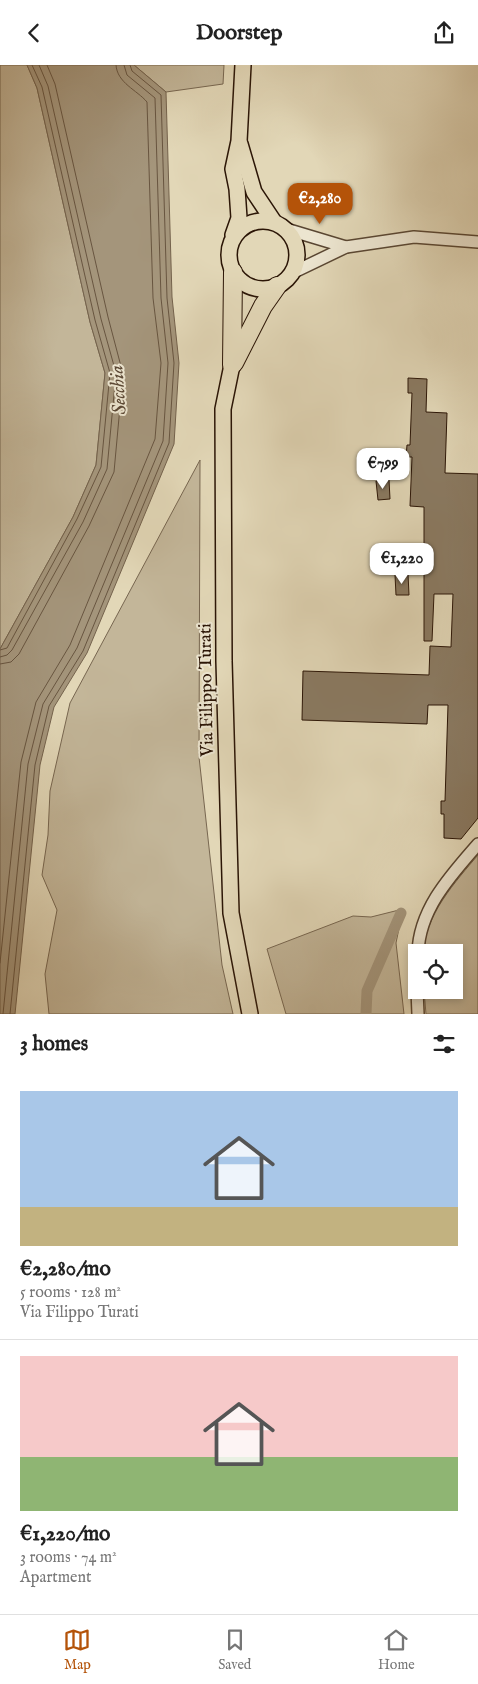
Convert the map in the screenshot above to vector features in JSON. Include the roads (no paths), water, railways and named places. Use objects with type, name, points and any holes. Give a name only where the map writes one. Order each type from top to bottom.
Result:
[{"type":"highway","points":[[232,365],[233,273]]},
{"type":"highway","points":[[232,365],[263,306],[277,286]]},
{"type":"main road","points":[[239,141],[254,192],[295,242],[297,250],[297,258],[292,273],[286,281],[267,289],[252,287],[239,280],[233,273],[229,261],[229,249],[239,218],[237,189],[233,169],[239,141],[243,65]]},
{"type":"main road","points":[[233,237],[241,228],[251,222],[262,220],[280,225]]},
{"type":"main road","name":"Via Filippo Turati","points":[[232,365],[223,409],[224,680],[231,913],[250,1014]]},
{"type":"street","points":[[280,225],[346,247]]},
{"type":"street","points":[[292,273],[346,247],[414,237],[478,242]]},
{"type":"street","points":[[418,944],[427,911],[447,881],[478,844]]},
{"type":"street","points":[[417,999],[418,1014]]},
{"type":"water","name":"Secchia","points":[[27,65],[134,65],[166,92],[172,297],[179,363],[174,444],[87,653],[54,707],[40,765],[15,1014],[0,1014],[0,649],[73,517],[96,465],[105,373],[90,322],[37,88]]},
{"type":"waterway","points":[[366,1014],[367,991],[401,913]]}]
